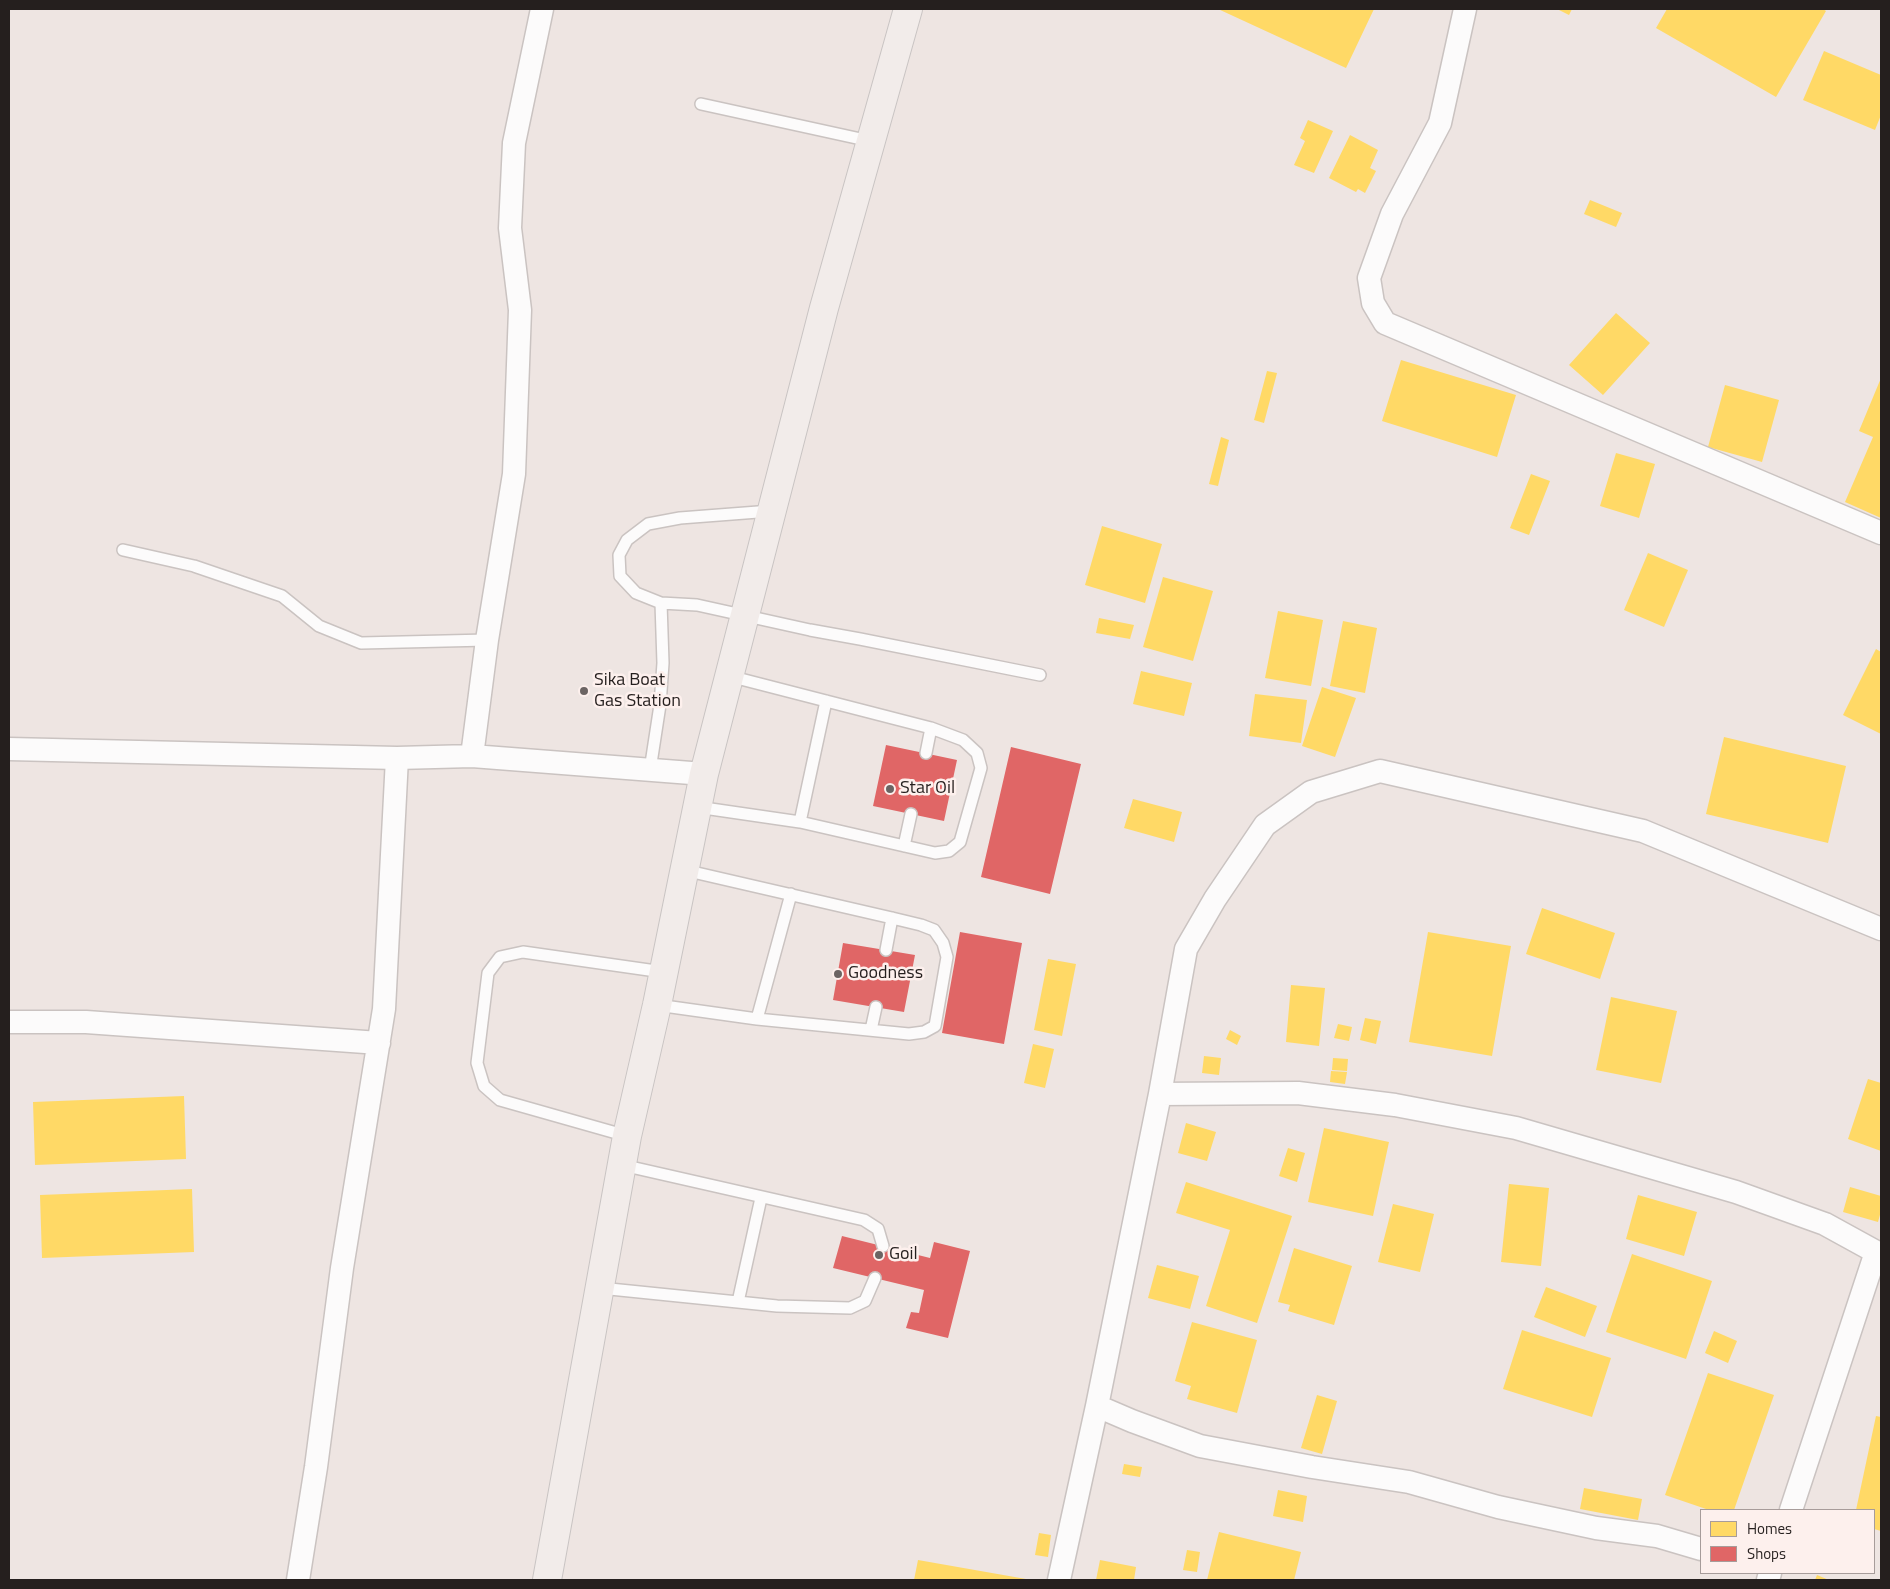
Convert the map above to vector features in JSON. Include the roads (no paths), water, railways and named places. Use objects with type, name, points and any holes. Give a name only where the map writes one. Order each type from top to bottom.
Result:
[{"type":"highway","points":[[547,1580],[627,1136],[657,1004],[704,774],[824,308],[908,9]]},
{"type":"street","points":[[472,756],[487,640],[514,474],[520,310],[510,228],[514,143],[542,9]]},
{"type":"street","points":[[1465,9],[1440,123],[1392,214],[1369,278],[1373,303],[1385,323],[1881,533]]},
{"type":"street","points":[[9,748],[397,758],[472,756],[704,774]]},
{"type":"street","points":[[298,1580],[316,1467],[342,1268],[384,1009],[397,758]]},
{"type":"street","points":[[1060,1580],[1160,1094],[1186,949],[1215,899],[1265,825],[1311,792],[1380,771],[1643,832],[1881,930]]},
{"type":"street","points":[[9,1022],[86,1022],[379,1043]]},
{"type":"street","points":[[1160,1094],[1298,1093],[1395,1105],[1516,1128],[1736,1192],[1825,1224],[1879,1253],[1791,1509]]},
{"type":"street","points":[[1097,1406],[1200,1446],[1312,1467],[1409,1482],[1498,1507],[1596,1528],[1657,1536],[1700,1548]]},
{"type":"lane","points":[[701,104],[870,141]]},
{"type":"lane","points":[[771,511],[680,518],[648,524],[627,540],[619,555],[620,576],[636,593],[661,603],[697,605],[810,630],[860,638],[1040,675]]},
{"type":"lane","points":[[123,550],[194,566],[282,596],[319,626],[361,643],[487,640]]},
{"type":"lane","points":[[650,770],[660,705],[663,663],[661,603]]},
{"type":"lane","points":[[697,807],[800,822],[935,853],[949,851],[960,842],[981,768],[977,753],[963,740],[931,728],[729,676]]},
{"type":"lane","points":[[800,822],[826,701]]},
{"type":"lane","points":[[926,753],[931,728]]},
{"type":"lane","points":[[904,846],[911,814]]},
{"type":"lane","points":[[657,1004],[757,1019],[909,1034],[924,1032],[935,1026],[947,957],[943,943],[934,930],[892,918],[684,870]]},
{"type":"lane","points":[[757,1019],[791,894]]},
{"type":"lane","points":[[886,950],[892,918]]},
{"type":"lane","points":[[627,1136],[500,1100],[484,1086],[477,1063],[488,973],[500,957],[523,952],[663,972]]},
{"type":"lane","points":[[871,1030],[876,1007]]},
{"type":"lane","points":[[622,1165],[864,1220],[878,1229],[882,1246]]},
{"type":"lane","points":[[738,1302],[761,1198]]},
{"type":"lane","points":[[600,1288],[777,1306],[850,1308],[864,1302],[875,1278]]},
{"type":"place","name":"Sika Boat Gas Station","points":[[584,691]]},
{"type":"place","name":"Star Oil","points":[[890,789]]},
{"type":"place","name":"Goodness","points":[[838,974]]},
{"type":"place","name":"Goil","points":[[879,1255]]}]
